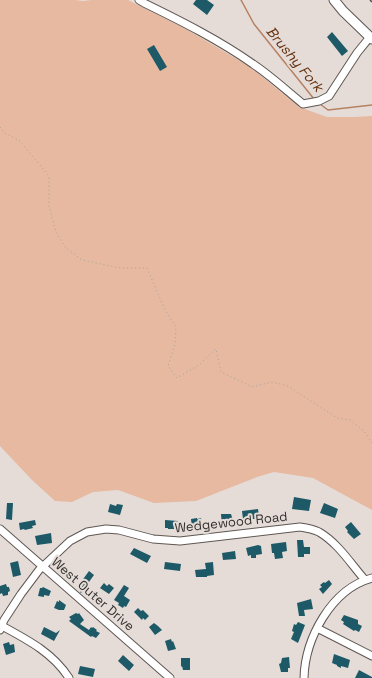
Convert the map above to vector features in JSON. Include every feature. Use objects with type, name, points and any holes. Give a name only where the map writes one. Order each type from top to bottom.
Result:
[{"type":"main road","points":[[334,0],[343,11],[371,38]]},
{"type":"street","points":[[139,0],[144,4],[178,19],[254,64],[307,103],[319,101],[329,96],[357,53],[371,38]]},
{"type":"street","name":"Wedgewood Road","points":[[1,628],[21,594],[39,570],[44,567],[70,540],[95,530],[119,530],[153,539],[180,541],[300,527],[314,530],[329,539],[369,579]]},
{"type":"street","name":"West Outer Drive","points":[[0,529],[170,678]]},
{"type":"street","points":[[304,678],[304,668],[308,648],[323,617],[341,596],[352,587],[369,579]]},
{"type":"street","points":[[1,628],[34,643],[46,652],[69,678]]},
{"type":"street","points":[[317,628],[372,656]]},
{"type":"path","points":[[0,127],[5,133],[20,140],[49,176],[49,206],[56,232],[65,247],[82,260],[120,268],[147,268],[165,310],[176,327],[175,344],[168,366],[177,378],[199,365],[216,350],[221,372],[252,387],[272,382],[288,386],[337,418],[350,420],[365,432],[372,443]]},
{"type":"shaded area","points":[[0,0],[128,0],[186,29],[242,62],[299,107],[327,117],[372,116],[372,510],[313,478],[274,472],[257,477],[196,501],[154,503],[118,490],[93,492],[72,502],[55,501],[32,480],[0,446]]},
{"type":"building","points":[[196,0],[207,0],[214,5],[207,15],[193,4]]},
{"type":"building","points":[[332,32],[348,51],[342,56],[327,37]]},
{"type":"building","points":[[154,45],[167,67],[160,71],[147,49]]},
{"type":"building","points":[[294,497],[311,500],[309,511],[292,509]]},
{"type":"building","points":[[7,503],[13,503],[12,520],[6,519]]},
{"type":"building","points":[[324,503],[338,509],[335,518],[320,513]]},
{"type":"building","points":[[110,504],[116,506],[117,504],[123,505],[120,515],[108,512]]},
{"type":"building","points":[[258,509],[259,516],[255,516],[255,519],[243,519],[242,511]]},
{"type":"building","points":[[221,514],[231,514],[234,524],[226,524],[226,527],[222,527]]},
{"type":"building","points":[[201,518],[203,528],[192,530],[191,519]]},
{"type":"building","points":[[35,520],[36,525],[32,526],[33,528],[20,530],[19,523]]},
{"type":"building","points":[[165,520],[178,521],[177,529],[165,528]]},
{"type":"building","points":[[351,522],[361,534],[354,539],[347,532],[348,531],[345,527]]},
{"type":"building","points":[[51,533],[52,543],[37,545],[35,536]]},
{"type":"building","points":[[297,540],[303,540],[304,547],[310,547],[310,554],[304,554],[304,557],[298,557]]},
{"type":"building","points":[[286,542],[287,551],[282,552],[283,558],[275,559],[274,553],[272,553],[271,544]]},
{"type":"building","points":[[258,545],[261,546],[262,554],[256,555],[256,558],[251,558],[251,555],[248,556],[246,548]]},
{"type":"building","points":[[134,548],[151,556],[147,563],[130,554]]},
{"type":"building","points":[[235,551],[236,559],[223,560],[222,553]]},
{"type":"building","points":[[18,561],[21,575],[13,577],[10,563]]},
{"type":"building","points":[[165,562],[181,564],[180,571],[164,569]]},
{"type":"building","points":[[213,562],[214,575],[207,577],[196,577],[195,570],[206,569],[205,563]]},
{"type":"building","points":[[89,571],[94,575],[81,593],[83,584],[81,582]]},
{"type":"building","points":[[329,580],[332,584],[323,594],[319,589],[322,587],[320,585]]},
{"type":"building","points":[[104,583],[107,586],[109,584],[114,588],[109,594],[100,588]]},
{"type":"building","points":[[6,584],[10,591],[8,592],[8,595],[3,596],[2,593],[0,594],[0,586]]},
{"type":"building","points":[[124,585],[129,588],[124,596],[130,600],[126,607],[124,606],[123,608],[114,600]]},
{"type":"building","points":[[43,587],[51,591],[49,596],[38,596],[40,588]]},
{"type":"building","points":[[311,599],[313,609],[304,610],[305,616],[299,616],[297,603]]},
{"type":"building","points":[[59,600],[66,605],[64,610],[54,608]]},
{"type":"building","points":[[138,608],[141,611],[143,610],[149,616],[145,620],[143,618],[142,620],[134,612]]},
{"type":"building","points":[[79,613],[84,620],[80,624],[89,630],[93,627],[100,633],[96,638],[91,637],[69,621],[71,619],[69,617]]},
{"type":"building","points":[[344,615],[358,620],[358,624],[362,626],[359,632],[354,631],[343,624],[344,622],[341,620]]},
{"type":"building","points":[[298,622],[305,625],[298,643],[291,639],[294,632],[292,631],[294,624],[296,625]]},
{"type":"building","points":[[154,623],[162,630],[155,635],[149,627]]},
{"type":"building","points":[[44,627],[56,633],[60,630],[54,641],[41,634]]},
{"type":"building","points":[[171,639],[176,649],[168,651],[165,641]]},
{"type":"building","points":[[9,642],[10,645],[14,644],[15,652],[6,655],[3,644]]},
{"type":"building","points":[[334,654],[350,660],[348,668],[341,666],[341,668],[332,663]]},
{"type":"building","points":[[123,655],[134,665],[129,671],[118,661]]},
{"type":"building","points":[[289,657],[290,668],[288,668],[288,672],[281,672],[279,664],[281,663],[282,658]]},
{"type":"building","points":[[181,658],[190,658],[190,670],[183,670],[182,666],[181,667]]},
{"type":"building","points":[[80,666],[95,669],[93,677],[78,674]]},
{"type":"building","points":[[359,670],[372,677],[372,678],[355,678]]},
{"type":"waterway","name":"Brushy Fork","points":[[241,0],[254,24],[314,99]]},
{"type":"waterway","name":"Brushy Fork","points":[[320,104],[328,110],[372,105]]}]
